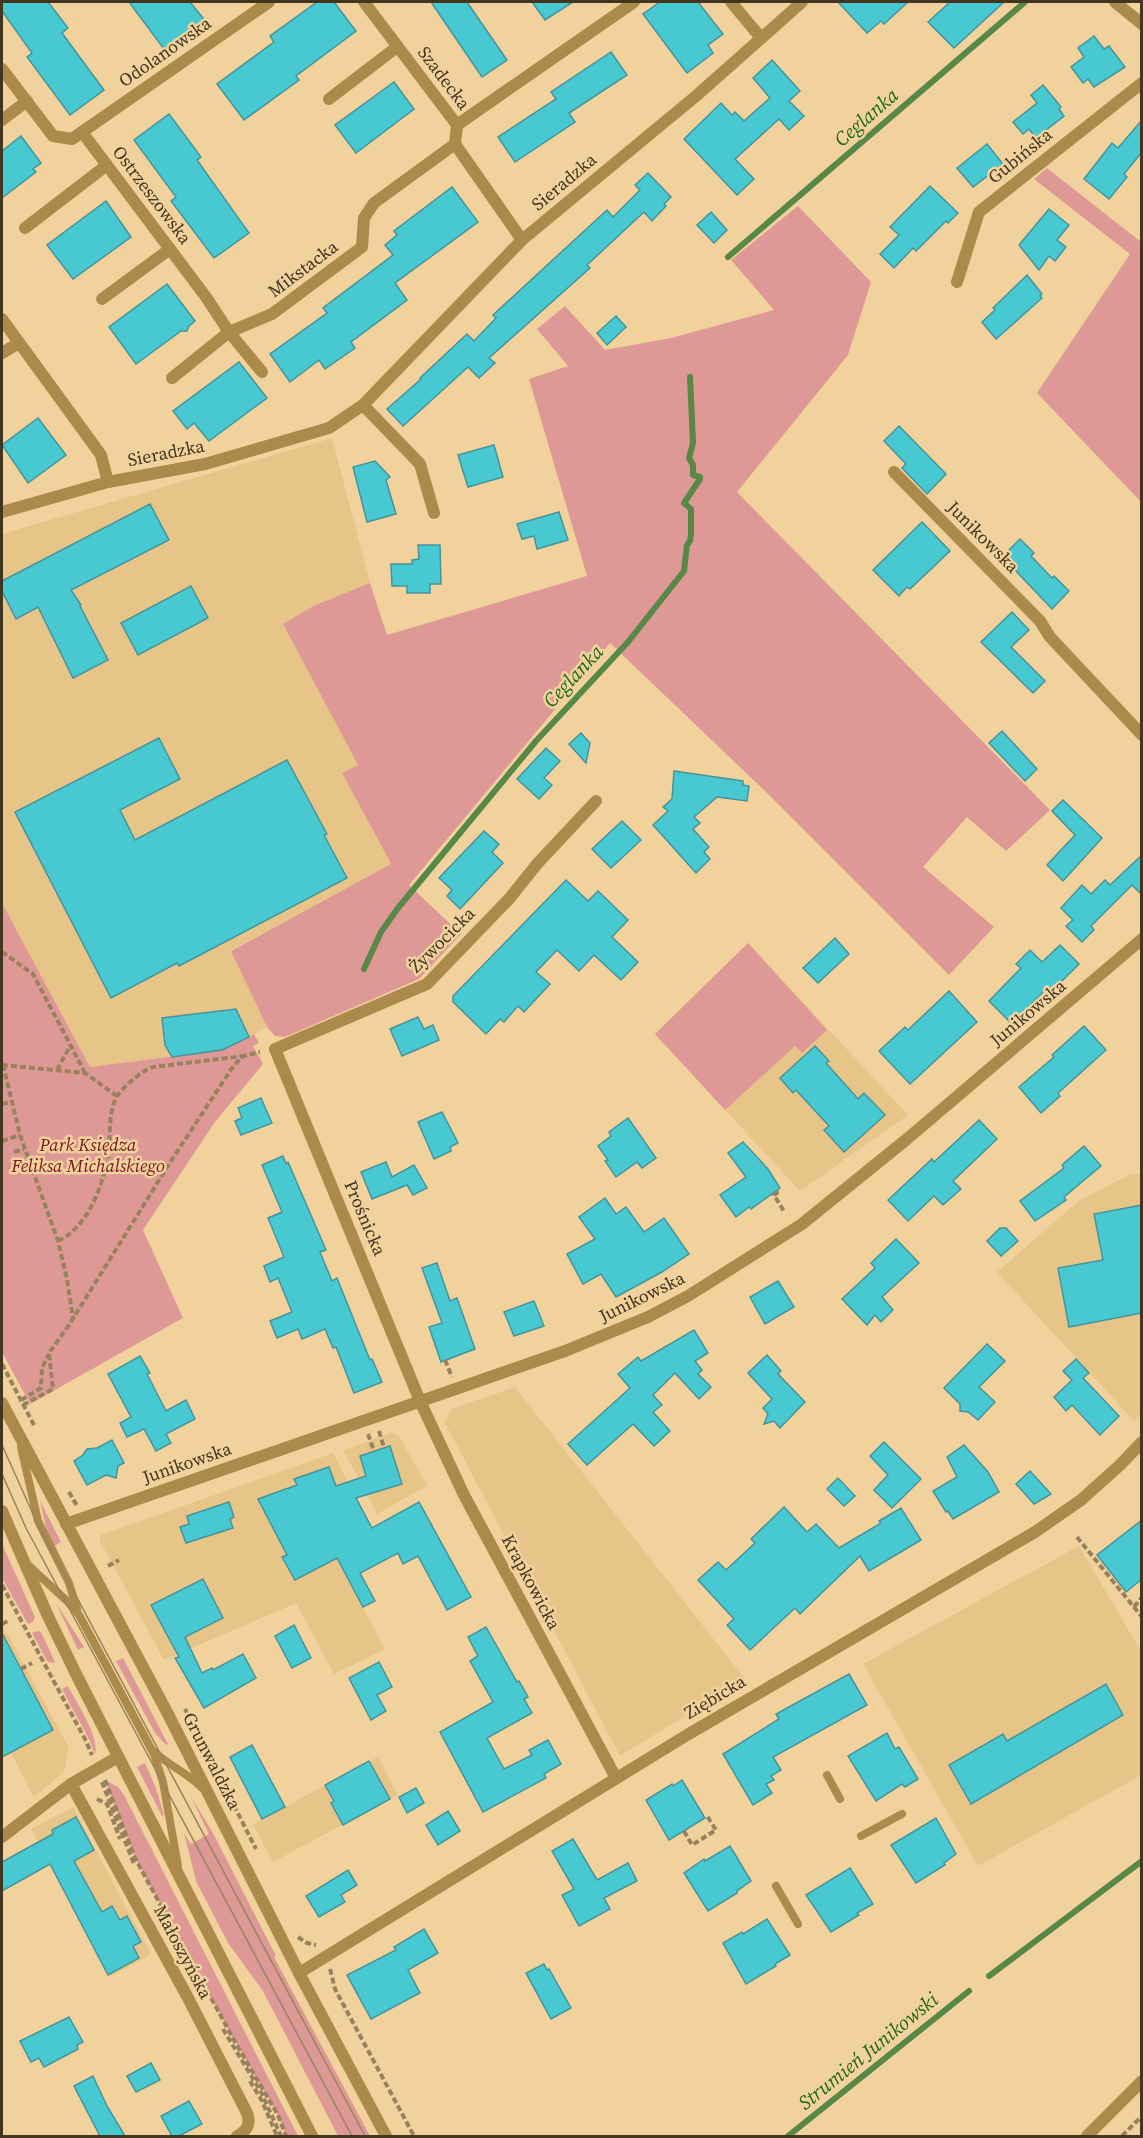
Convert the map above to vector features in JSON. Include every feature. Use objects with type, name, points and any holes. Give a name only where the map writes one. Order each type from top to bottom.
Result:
[{"type":"street","name":"Odolanowska","points":[[82,132],[269,2]]},
{"type":"street","name":"Szadecka","points":[[364,2],[457,125],[455,144]]},
{"type":"street","points":[[457,125],[634,2]]},
{"type":"street","points":[[731,2],[761,38]]},
{"type":"street","name":"Sieradzka","points":[[2,512],[108,482],[205,464],[329,428],[363,405],[522,240],[696,96],[802,2]]},
{"type":"street","points":[[1115,2],[1142,24]]},
{"type":"street","points":[[329,99],[397,47]]},
{"type":"street","points":[[2,69],[53,136],[72,139],[82,132]]},
{"type":"street","name":"Gubińska","points":[[957,282],[979,212],[1142,83]]},
{"type":"street","points":[[2,120],[27,101]]},
{"type":"street","name":"Ostrzeszowska","points":[[82,132],[262,372]]},
{"type":"street","points":[[455,144],[522,240]]},
{"type":"street","name":"Mikstacka","points":[[172,378],[230,332],[272,314],[362,247],[364,218],[374,203],[455,144]]},
{"type":"street","points":[[25,228],[107,165]]},
{"type":"street","points":[[102,299],[170,249]]},
{"type":"street","name":"Sieradzka","points":[[2,319],[101,455],[108,482]]},
{"type":"street","points":[[2,353],[20,344]]},
{"type":"street","points":[[363,405],[420,464],[434,513]]},
{"type":"street","name":"Junikowska","points":[[894,472],[1040,621],[1050,637],[1142,735]]},
{"type":"street","name":"Żywocicka","points":[[275,1049],[427,984],[509,899],[537,864],[596,801]]},
{"type":"street","name":"Junikowska","points":[[66,1524],[565,1351],[648,1317],[688,1296],[786,1236],[907,1139],[1142,939]]},
{"type":"street","name":"Prośnicka","points":[[275,1049],[420,1401]]},
{"type":"street","name":"Krapkowicka","points":[[420,1401],[464,1495],[616,1778]]},
{"type":"street","name":"Grunwaldzka","points":[[2,1403],[386,2136]]},
{"type":"street","name":"Ziębicka","points":[[299,1973],[616,1778],[1035,1532],[1081,1500],[1142,1442]]},
{"type":"street","points":[[2,1511],[59,1640],[312,2136]]},
{"type":"street","points":[[2,1837],[71,1784],[118,1757]]},
{"type":"street","name":"Małoszyńska","points":[[71,1784],[187,1996],[247,2113],[249,2124],[237,2136]]},
{"type":"street","points":[[1087,2136],[1142,2081]]},
{"type":"lane","points":[[15,1428],[25,1461],[40,1530],[69,1583],[79,1615]]},
{"type":"lane","points":[[17,1547],[27,1564],[68,1601],[79,1615],[150,1747],[163,1782],[177,1863],[184,1888]]},
{"type":"lane","points":[[150,1747],[164,1760],[191,1777],[206,1792],[215,1808]]},
{"type":"lane","points":[[827,1775],[840,1799]]},
{"type":"lane","points":[[861,1836],[902,1814]]},
{"type":"lane","points":[[776,1886],[798,1924]]},
{"type":"path","points":[[2,952],[33,974],[85,1073],[117,1095]]},
{"type":"path","points":[[57,1070],[70,1046]]},
{"type":"path","points":[[58,1241],[78,1226],[96,1194],[108,1155],[111,1117],[117,1095],[142,1072],[153,1067],[260,1052]]},
{"type":"path","points":[[21,1400],[41,1388],[42,1368],[49,1353],[234,1065],[244,1056]]},
{"type":"path","points":[[73,1318],[58,1241],[24,1149],[2,1065],[85,1073]]},
{"type":"path","points":[[2,1104],[12,1102]]},
{"type":"path","points":[[2,1141],[20,1136]]},
{"type":"path","points":[[14,1152],[24,1149]]},
{"type":"path","points":[[776,1191],[774,1196],[785,1213]]},
{"type":"path","points":[[23,1405],[53,1389],[49,1353]]},
{"type":"path","points":[[445,1360],[453,1378]]},
{"type":"path","points":[[2,1364],[39,1436]]},
{"type":"path","points":[[378,1430],[384,1448]]},
{"type":"path","points":[[368,1433],[374,1451]]},
{"type":"path","points":[[65,1484],[76,1505]]},
{"type":"path","points":[[1077,1537],[1142,1617]]},
{"type":"path","points":[[108,1566],[119,1560]]},
{"type":"path","points":[[2,1585],[86,1741],[94,1761]]},
{"type":"path","points":[[1134,1607],[1142,1598]]},
{"type":"path","points":[[2,1624],[10,1620]]},
{"type":"path","points":[[21,1669],[33,1663]]},
{"type":"path","points":[[98,1788],[97,1779],[104,1778],[135,1858],[235,2042],[278,2115],[284,2136]]},
{"type":"path","points":[[684,1831],[692,1845],[716,1830],[707,1816]]},
{"type":"path","points":[[330,1968],[335,1989],[414,2136]]},
{"type":"path","points":[[1122,2136],[1142,2116]]},
{"type":"shaded area","points":[[332,438],[370,583],[313,606],[283,624],[358,765],[342,773],[391,865],[231,950],[267,1027],[222,1050],[90,1067],[2,903],[2,534]]},
{"type":"shaded area","points":[[748,943],[908,1115],[800,1191],[655,1034]]},
{"type":"shaded area","points":[[1141,1173],[1142,1412],[1134,1421],[997,1272],[1080,1200],[1129,1175]]},
{"type":"shaded area","points":[[515,1387],[745,1679],[620,1756],[445,1423],[451,1409]]},
{"type":"shaded area","points":[[392,1433],[399,1436],[427,1486],[377,1514],[343,1450]]},
{"type":"shaded area","points":[[333,1453],[359,1503],[318,1524],[385,1649],[334,1674],[296,1603],[164,1660],[99,1539],[101,1535]]},
{"type":"shaded area","points":[[1079,1546],[1141,1651],[1141,1775],[978,1866],[863,1664]]},
{"type":"shaded area","points":[[2,1627],[69,1748],[64,1772],[34,1797],[2,1736]]},
{"type":"shaded area","points":[[378,1757],[398,1795],[273,1862],[253,1824]]},
{"type":"shaded area","points":[[73,1807],[151,1954],[110,1977],[31,1829]]},
{"type":"green space","points":[[1047,168],[1141,242],[1141,502],[1037,393],[1130,254],[1034,179]]},
{"type":"green space","points":[[798,206],[871,282],[848,355],[737,492],[1050,810],[1006,851],[967,817],[923,867],[994,927],[949,975],[766,792],[610,643],[409,885],[461,934],[419,979],[285,1037],[275,1036],[267,1027],[231,951],[391,864],[342,773],[358,765],[283,624],[313,606],[370,583],[387,635],[587,576],[529,379],[568,366],[537,329],[565,306],[605,350],[671,338],[774,310],[731,260]]},
{"type":"green space","name":"Park Księdza Feliksa Michalskiego","points":[[2,903],[90,1067],[222,1050],[254,1034],[259,1043],[253,1046],[263,1064],[215,1122],[143,1230],[183,1318],[30,1404],[2,1352]]},
{"type":"green space","points":[[748,943],[827,1030],[802,1053],[795,1046],[725,1110],[655,1034]]},
{"type":"green space","points":[[40,1501],[61,1542],[54,1546],[47,1531]]},
{"type":"green space","points":[[2,1544],[35,1617],[33,1622],[28,1624],[2,1578]]},
{"type":"green space","points":[[56,1603],[84,1647],[78,1650]]},
{"type":"green space","points":[[41,1632],[55,1662],[47,1661],[32,1633]]},
{"type":"green space","points":[[123,1658],[168,1744],[166,1745],[155,1733],[116,1661]]},
{"type":"green space","points":[[68,1686],[91,1729],[96,1747],[95,1754],[62,1689]]},
{"type":"green space","points":[[145,1763],[156,1788],[164,1815],[162,1816],[137,1767]]},
{"type":"green space","points":[[105,1780],[118,1787],[124,1795],[298,2136],[286,2136],[278,2115],[235,2042],[135,1858]]},
{"type":"green space","points":[[190,1795],[213,1833],[276,1956],[274,1957],[370,2136],[338,2136],[263,1991],[228,1943],[196,1881],[184,1833],[191,1844],[209,1834]]},
{"type":"building","points":[[2,2],[48,2],[68,28],[62,33],[104,90],[70,115],[27,57],[32,53],[2,11]]},
{"type":"building","points":[[129,2],[190,2],[208,24],[190,37],[187,33],[164,49]]},
{"type":"building","points":[[317,2],[334,2],[356,31],[296,76],[299,80],[244,120],[217,84],[274,42],[270,36]]},
{"type":"building","points":[[431,2],[467,2],[507,60],[482,77]]},
{"type":"building","points":[[532,2],[573,2],[545,20]]},
{"type":"building","points":[[660,2],[698,2],[723,34],[708,45],[713,53],[687,73],[643,14]]},
{"type":"building","points":[[838,2],[908,2],[884,24],[881,21],[867,33]]},
{"type":"building","points":[[950,2],[1004,2],[954,48],[928,22]]},
{"type":"building","points":[[1094,36],[1104,49],[1109,46],[1125,67],[1094,87],[1088,79],[1083,83],[1071,67],[1084,57],[1078,48]]},
{"type":"building","points":[[611,52],[627,75],[569,113],[575,122],[515,162],[498,137],[556,99],[551,92]]},
{"type":"building","points":[[772,60],[800,91],[789,101],[804,116],[789,130],[779,119],[735,159],[754,179],[737,195],[684,139],[721,103],[732,115],[735,112],[744,121],[770,98],[753,78]]},
{"type":"building","points":[[394,82],[414,109],[356,153],[335,125]]},
{"type":"building","points":[[1043,85],[1061,107],[1059,109],[1064,116],[1036,138],[1029,129],[1023,134],[1013,122],[1037,103],[1031,95]]},
{"type":"building","points":[[169,114],[201,157],[197,160],[249,233],[214,258],[171,201],[176,197],[134,140]]},
{"type":"building","points":[[1142,120],[1142,152],[1124,174],[1127,177],[1109,199],[1084,179],[1112,143],[1118,148]]},
{"type":"building","points":[[21,136],[41,163],[33,169],[36,172],[2,198],[2,151]]},
{"type":"building","points":[[987,144],[1003,164],[973,187],[957,168]]},
{"type":"building","points":[[648,173],[671,197],[652,221],[644,212],[587,265],[590,268],[489,358],[495,363],[479,378],[468,367],[403,426],[387,409],[467,334],[474,341],[496,318],[493,315],[607,210],[613,217],[640,190],[635,185]]},
{"type":"building","points":[[930,186],[958,213],[948,223],[946,221],[916,251],[913,248],[894,268],[880,254],[899,235],[890,227]]},
{"type":"building","points":[[452,187],[478,222],[395,283],[407,300],[351,342],[355,348],[325,369],[319,360],[290,382],[270,354],[327,313],[323,308],[393,255],[385,245],[397,235],[394,231]]},
{"type":"building","points":[[106,201],[131,237],[73,279],[47,245]]},
{"type":"building","points":[[1049,209],[1069,225],[1057,240],[1066,247],[1055,261],[1049,256],[1039,270],[1019,245]]},
{"type":"building","points":[[711,212],[727,230],[714,243],[697,225]]},
{"type":"building","points":[[1027,275],[1042,294],[1040,296],[1042,298],[996,339],[982,322]]},
{"type":"building","points":[[167,284],[195,321],[187,331],[181,331],[136,364],[109,327]]},
{"type":"building","points":[[616,316],[626,327],[607,345],[597,333]]},
{"type":"building","points":[[239,362],[267,398],[209,441],[194,423],[187,429],[173,411]]},
{"type":"building","points":[[38,418],[66,455],[28,483],[2,445]]},
{"type":"building","points":[[899,426],[946,474],[927,494],[902,468],[906,464],[884,441]]},
{"type":"building","points":[[494,445],[503,477],[468,487],[458,455]]},
{"type":"building","points":[[375,461],[390,477],[386,480],[396,514],[367,522],[353,467]]},
{"type":"building","points":[[150,504],[169,540],[71,590],[81,605],[108,660],[73,678],[38,607],[16,619],[2,591],[2,581]]},
{"type":"building","points":[[559,512],[568,540],[537,549],[534,536],[522,539],[517,524]]},
{"type":"building","points":[[922,522],[950,551],[910,589],[907,587],[899,596],[873,570]]},
{"type":"building","points":[[1020,539],[1034,553],[1031,556],[1052,578],[1054,576],[1069,591],[1052,609],[1015,570],[1010,575],[998,561]]},
{"type":"building","points":[[418,545],[440,545],[441,584],[430,584],[430,593],[407,593],[407,586],[392,586],[391,564],[412,564],[412,560],[419,559]]},
{"type":"building","points":[[191,586],[208,618],[138,655],[121,623]]},
{"type":"building","points":[[1012,612],[1029,630],[1011,647],[1045,681],[1033,693],[981,642]]},
{"type":"building","points":[[1002,731],[1037,769],[1025,781],[989,743]]},
{"type":"building","points":[[581,733],[590,743],[586,763],[569,744]]},
{"type":"building","points":[[159,738],[180,779],[120,810],[135,840],[287,760],[327,834],[324,835],[347,878],[179,966],[177,963],[111,998],[15,812]]},
{"type":"building","points":[[546,748],[560,761],[544,778],[552,785],[539,799],[517,779]]},
{"type":"building","points":[[674,771],[743,781],[743,785],[749,786],[747,801],[717,797],[694,817],[700,823],[693,829],[709,847],[704,852],[710,859],[696,873],[653,825],[668,811],[663,807],[672,799]]},
{"type":"building","points":[[1063,800],[1102,838],[1063,881],[1047,865],[1075,835],[1052,811]]},
{"type":"building","points":[[622,821],[641,840],[611,868],[592,849]]},
{"type":"building","points":[[484,831],[499,844],[492,852],[503,863],[460,909],[447,896],[452,890],[439,878]]},
{"type":"building","points":[[1142,855],[1142,895],[1132,885],[1091,926],[1094,930],[1082,942],[1066,926],[1073,920],[1061,908],[1082,885],[1091,894],[1105,880],[1110,885]]},
{"type":"building","points":[[566,880],[588,901],[598,891],[628,920],[612,937],[638,962],[621,980],[594,955],[579,971],[557,950],[536,972],[550,984],[524,1012],[518,1006],[504,1022],[500,1019],[486,1034],[453,1002],[453,996]]},
{"type":"building","points":[[835,938],[849,954],[818,983],[803,968]]},
{"type":"building","points":[[1060,945],[1079,964],[1050,993],[1046,989],[1012,1024],[989,1001],[1021,968],[1016,964],[1030,950],[1042,962]]},
{"type":"building","points":[[949,991],[977,1022],[910,1084],[879,1051],[905,1027],[908,1030]]},
{"type":"building","points":[[236,1009],[249,1037],[222,1050],[172,1057],[165,1045],[162,1018]]},
{"type":"building","points":[[418,1017],[424,1029],[433,1025],[439,1040],[402,1056],[390,1029]]},
{"type":"building","points":[[1084,1026],[1106,1050],[1058,1093],[1060,1096],[1041,1113],[1019,1087],[1054,1057],[1052,1055]]},
{"type":"building","points":[[815,1046],[829,1061],[826,1063],[858,1099],[864,1093],[885,1115],[844,1152],[824,1130],[829,1126],[796,1090],[793,1093],[780,1078]]},
{"type":"building","points":[[261,1098],[272,1123],[241,1135],[235,1121],[242,1118],[238,1108]]},
{"type":"building","points":[[442,1112],[458,1143],[450,1147],[451,1151],[434,1159],[418,1122]]},
{"type":"building","points":[[628,1118],[656,1158],[642,1168],[637,1162],[616,1177],[598,1146],[611,1136],[609,1132]]},
{"type":"building","points":[[979,1120],[997,1139],[953,1181],[961,1189],[943,1205],[934,1196],[908,1221],[888,1200],[932,1159],[934,1162]]},
{"type":"building","points":[[743,1142],[768,1169],[780,1188],[736,1217],[720,1195],[746,1177],[728,1153]]},
{"type":"building","points":[[1084,1146],[1101,1166],[1064,1197],[1066,1200],[1035,1221],[1020,1201],[1064,1168],[1062,1165]]},
{"type":"building","points":[[283,1156],[286,1164],[288,1162],[326,1250],[320,1252],[332,1281],[337,1278],[370,1360],[372,1359],[382,1382],[354,1393],[336,1347],[333,1348],[325,1329],[302,1339],[298,1329],[277,1338],[270,1321],[292,1312],[278,1278],[270,1282],[264,1266],[284,1257],[268,1218],[282,1212],[262,1165]]},
{"type":"building","points":[[386,1162],[392,1177],[414,1165],[427,1188],[413,1195],[407,1185],[372,1199],[361,1172]]},
{"type":"building","points":[[605,1198],[616,1214],[626,1207],[644,1232],[664,1218],[689,1254],[662,1272],[616,1297],[601,1274],[583,1284],[567,1254],[595,1239],[579,1217]]},
{"type":"building","points":[[1142,1205],[1142,1313],[1069,1327],[1058,1268],[1103,1260],[1094,1214]]},
{"type":"building","points":[[1000,1228],[1006,1228],[1018,1241],[1001,1256],[987,1241]]},
{"type":"building","points":[[896,1239],[919,1263],[882,1297],[893,1310],[881,1322],[875,1315],[867,1325],[842,1299],[875,1268],[871,1263]]},
{"type":"building","points":[[437,1263],[450,1301],[457,1298],[475,1349],[441,1362],[429,1327],[442,1323],[422,1268]]},
{"type":"building","points":[[778,1281],[794,1307],[765,1324],[750,1297]]},
{"type":"building","points":[[534,1301],[544,1326],[514,1336],[504,1312]]},
{"type":"building","points":[[694,1330],[708,1353],[695,1361],[702,1370],[698,1374],[711,1387],[699,1399],[675,1373],[653,1395],[662,1405],[653,1412],[670,1431],[654,1446],[633,1424],[587,1465],[568,1444],[630,1388],[618,1374],[638,1357],[641,1361]]},
{"type":"building","points":[[987,1344],[1005,1361],[979,1387],[995,1402],[978,1420],[968,1412],[960,1411],[960,1404],[944,1388]]},
{"type":"building","points":[[767,1355],[781,1371],[778,1374],[805,1402],[780,1428],[774,1421],[764,1424],[768,1414],[763,1408],[772,1399],[748,1373]]},
{"type":"building","points":[[140,1356],[166,1411],[186,1400],[195,1419],[166,1434],[171,1443],[156,1451],[144,1429],[127,1437],[120,1423],[131,1417],[108,1374]]},
{"type":"building","points":[[1076,1359],[1089,1373],[1083,1378],[1119,1416],[1100,1435],[1072,1405],[1066,1411],[1054,1397],[1072,1380],[1063,1371]]},
{"type":"building","points":[[112,1440],[124,1463],[118,1466],[116,1478],[106,1475],[87,1485],[74,1461],[87,1449],[97,1448]]},
{"type":"building","points":[[884,1442],[921,1479],[892,1508],[874,1490],[888,1475],[870,1456]]},
{"type":"building","points":[[964,1445],[988,1472],[999,1492],[953,1519],[933,1491],[957,1477],[947,1457]]},
{"type":"building","points":[[390,1446],[402,1484],[356,1498],[372,1528],[419,1502],[471,1597],[447,1610],[418,1556],[403,1564],[398,1553],[360,1573],[375,1601],[363,1607],[337,1558],[295,1580],[282,1557],[287,1555],[258,1499],[297,1485],[294,1479],[329,1467],[336,1486],[366,1476],[360,1456]]},
{"type":"building","points":[[1030,1471],[1051,1494],[1034,1504],[1016,1484]]},
{"type":"building","points":[[838,1478],[855,1496],[844,1506],[827,1489]]},
{"type":"building","points":[[229,1502],[234,1517],[230,1519],[233,1528],[186,1543],[180,1527],[189,1524],[187,1516]]},
{"type":"building","points":[[784,1507],[807,1532],[816,1524],[839,1548],[901,1508],[921,1540],[869,1571],[860,1556],[800,1614],[795,1608],[750,1650],[727,1625],[734,1619],[698,1580],[718,1562],[726,1570],[755,1543],[751,1539]]},
{"type":"building","points":[[1142,1520],[1142,1579],[1126,1592],[1097,1555]]},
{"type":"building","points":[[203,1579],[223,1618],[185,1637],[202,1673],[212,1668],[213,1670],[243,1654],[256,1678],[204,1708],[175,1658],[179,1657],[151,1605]]},
{"type":"building","points":[[294,1625],[311,1658],[292,1668],[275,1636]]},
{"type":"building","points":[[486,1627],[528,1697],[524,1699],[532,1713],[487,1738],[504,1769],[532,1755],[529,1750],[548,1740],[561,1764],[544,1774],[546,1778],[483,1812],[440,1732],[493,1702],[470,1661],[478,1656],[468,1637]]},
{"type":"building","points":[[2,1633],[53,1730],[2,1757]]},
{"type":"building","points":[[379,1662],[392,1687],[377,1695],[386,1711],[371,1720],[349,1678]]},
{"type":"building","points":[[849,1674],[867,1705],[773,1757],[781,1770],[771,1776],[774,1780],[766,1784],[772,1793],[753,1805],[723,1754],[779,1719],[776,1714]]},
{"type":"building","points":[[1106,1684],[1123,1715],[971,1804],[949,1765],[1003,1734],[1007,1741]]},
{"type":"building","points":[[887,1733],[895,1749],[899,1747],[918,1779],[905,1787],[902,1784],[876,1801],[848,1756]]},
{"type":"building","points":[[252,1745],[285,1807],[262,1819],[230,1757]]},
{"type":"building","points":[[369,1761],[390,1799],[343,1825],[331,1803],[334,1801],[325,1785]]},
{"type":"building","points":[[682,1780],[705,1818],[669,1840],[646,1800]]},
{"type":"building","points":[[416,1788],[424,1803],[407,1813],[399,1797]]},
{"type":"building","points":[[448,1811],[460,1831],[438,1845],[426,1825]]},
{"type":"building","points":[[76,1817],[94,1850],[74,1861],[102,1912],[112,1906],[120,1920],[127,1916],[141,1942],[133,1946],[139,1958],[108,1975],[50,1864],[2,1891],[2,1862],[53,1834],[52,1830]]},
{"type":"building","points":[[936,1818],[956,1854],[944,1863],[945,1865],[916,1883],[891,1845]]},
{"type":"building","points":[[573,1839],[597,1880],[628,1863],[637,1881],[604,1898],[610,1909],[579,1926],[562,1895],[574,1889],[552,1851]]},
{"type":"building","points":[[730,1846],[751,1881],[737,1893],[708,1911],[684,1873],[704,1859],[705,1861]]},
{"type":"building","points":[[850,1868],[873,1904],[831,1932],[806,1895]]},
{"type":"building","points":[[348,1870],[357,1885],[341,1895],[345,1902],[319,1917],[306,1896]]},
{"type":"building","points":[[767,1919],[790,1955],[746,1984],[723,1943]]},
{"type":"building","points":[[424,1929],[438,1953],[408,1970],[420,1993],[371,2019],[347,1975],[396,1950],[394,1947]]},
{"type":"building","points":[[544,1964],[571,2008],[551,2019],[526,1973]]},
{"type":"building","points":[[69,2017],[83,2042],[77,2045],[78,2049],[44,2067],[39,2058],[31,2062],[20,2041]]},
{"type":"building","points":[[151,2063],[160,2080],[136,2092],[127,2076]]},
{"type":"building","points":[[93,2076],[125,2136],[100,2136],[74,2086]]},
{"type":"building","points":[[189,2101],[202,2124],[179,2136],[172,2136],[161,2116]]},
{"type":"waterway","name":"Ceglanka","points":[[728,257],[1025,2]]},
{"type":"waterway","name":"Ceglanka","points":[[364,969],[381,932],[398,908],[536,741],[628,642],[684,571],[687,545],[691,534],[691,509],[684,503],[700,479],[693,475],[693,465],[689,458],[693,443],[690,377]]},
{"type":"waterway","name":"Strumień Junikowski","points":[[989,1976],[1142,1861]]},
{"type":"waterway","name":"Strumień Junikowski","points":[[788,2136],[969,1991]]},
{"type":"tram line","points":[[2,1445],[37,1523],[365,2136]]},
{"type":"tram line","points":[[2,1474],[26,1528],[352,2136]]}]
